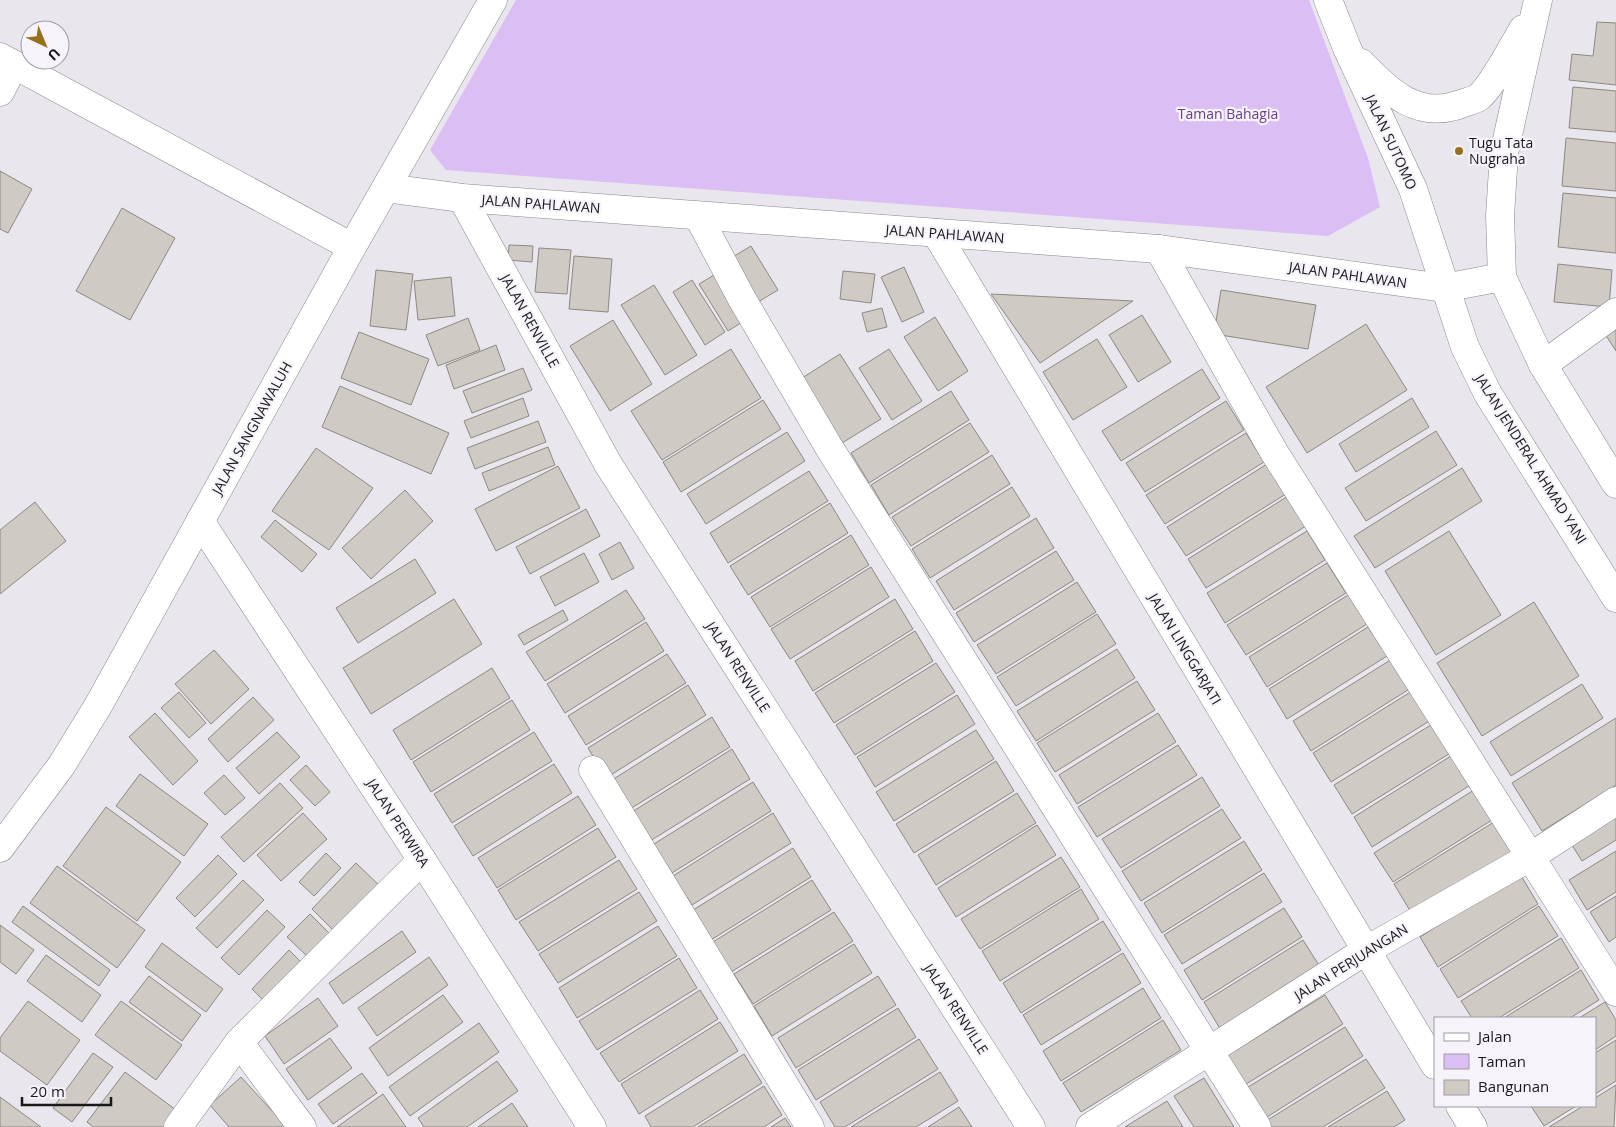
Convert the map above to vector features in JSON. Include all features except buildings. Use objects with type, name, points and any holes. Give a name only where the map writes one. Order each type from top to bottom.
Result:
[{"type":"street","name":"JALAN SANGNAWALUH","points":[[0,848],[61,766],[98,706],[352,247],[493,0]]},
{"type":"street","name":"JALAN SUTOMO","points":[[1328,0],[1347,48],[1413,189],[1444,288]]},
{"type":"street","points":[[1347,48],[1389,92],[1418,107],[1448,108],[1479,97],[1501,67],[1537,3]]},
{"type":"street","points":[[1537,3],[1504,153],[1500,216],[1502,278],[1543,365],[1616,484]]},
{"type":"street","points":[[0,92],[7,61],[352,247]]},
{"type":"street","name":"JALAN PAHLAWAN","points":[[386,188],[462,198],[1159,250],[1444,288],[1502,278]]},
{"type":"street","name":"JALAN RENVILLE","points":[[462,198],[608,464],[1031,1127]]},
{"type":"street","points":[[698,216],[742,299],[830,449],[1257,1127]]},
{"type":"street","name":"JALAN LINGGARJATI","points":[[936,233],[1434,1063]]},
{"type":"street","points":[[1159,250],[1274,452],[1616,992]]},
{"type":"street","name":"JALAN JENDERAL AHMAD YANI","points":[[1444,288],[1465,348],[1488,394],[1616,598]]},
{"type":"street","points":[[1543,365],[1616,312]]},
{"type":"street","name":"JALAN PERWIRA","points":[[200,521],[422,860],[592,1127]]},
{"type":"street","points":[[593,770],[810,1127]]},
{"type":"street","name":"JALAN PERJUANGAN","points":[[1090,1127],[1366,951],[1530,857],[1616,802]]},
{"type":"street","points":[[178,1127],[239,1042],[422,860]]},
{"type":"street","points":[[239,1042],[302,1127]]},
{"type":"street","points":[[1461,1107],[1473,1127]]},
{"type":"green space","name":"Taman Bahagia","points":[[516,0],[1309,0],[1368,158],[1380,207],[1328,236],[446,170],[430,150]]},
{"type":"place","name":"Tugu Tata Nugraha","points":[[1459,151]]}]
